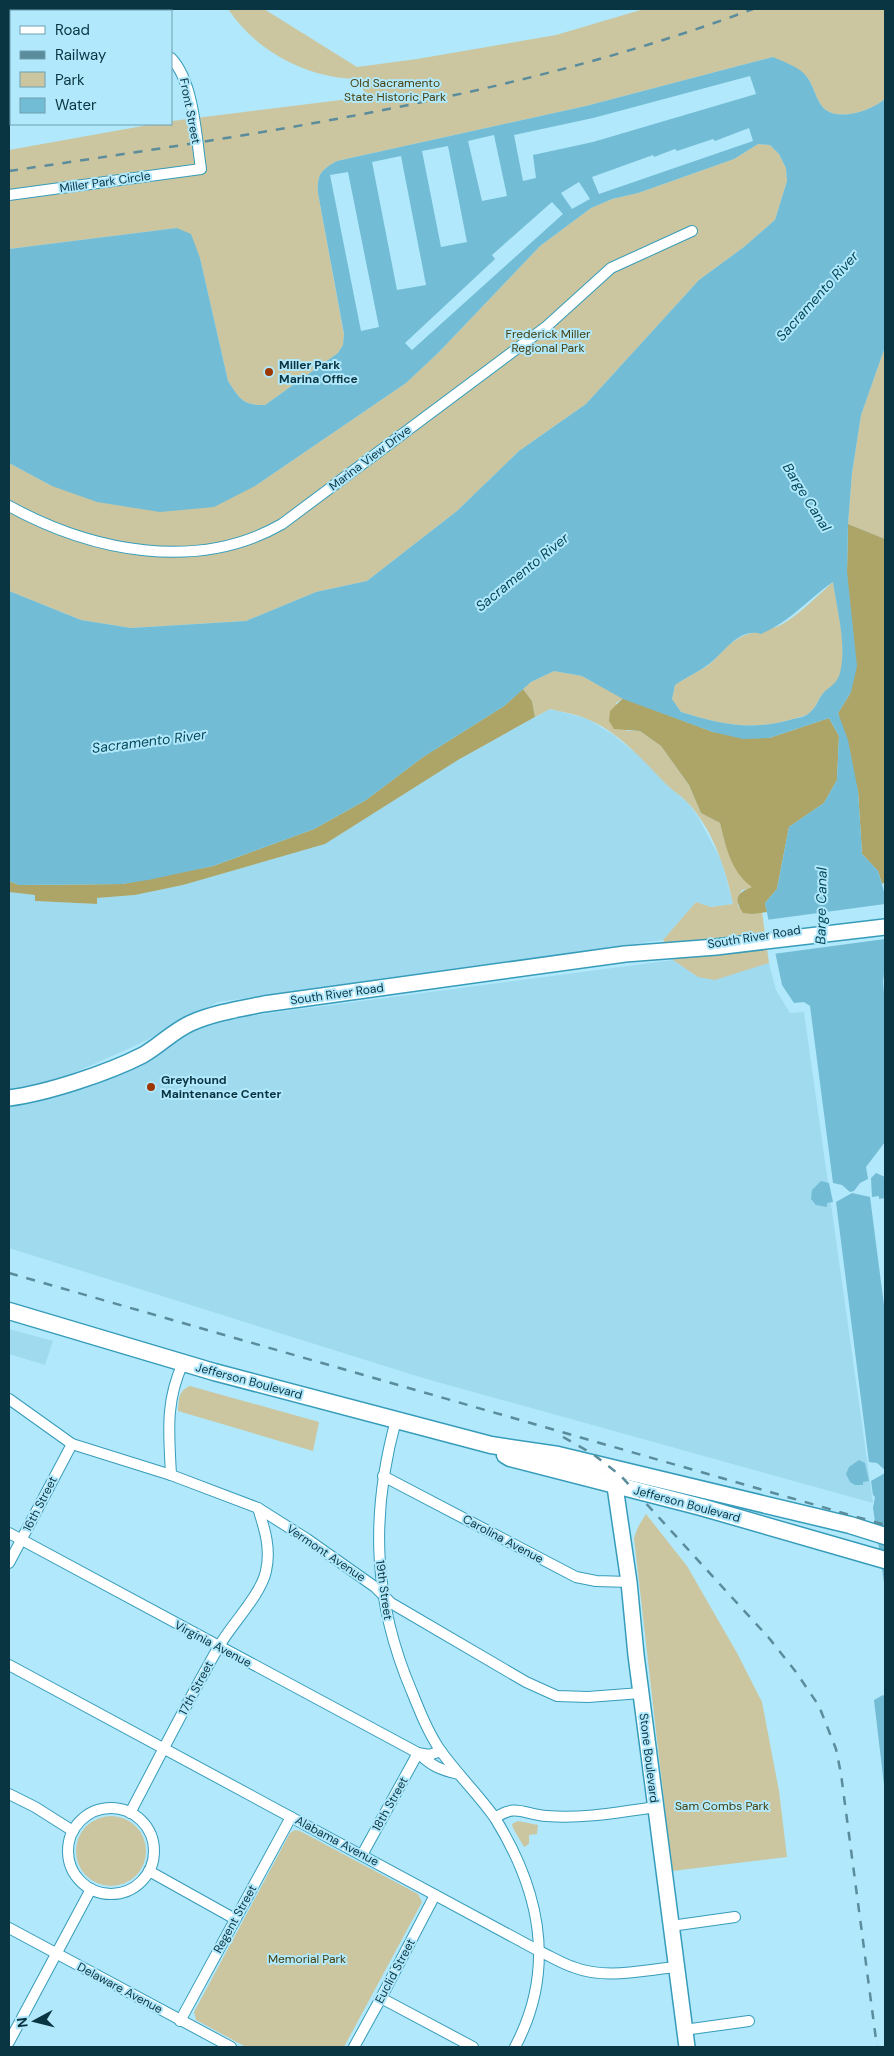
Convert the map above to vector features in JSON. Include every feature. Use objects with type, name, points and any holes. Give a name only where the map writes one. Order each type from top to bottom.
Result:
[{"type":"main road","name":"Jefferson Boulevard","points":[[9,1311],[183,1363],[491,1445],[558,1455],[700,1507],[880,1558]]},
{"type":"main road","name":"Jefferson Boulevard","points":[[614,1476],[850,1525],[885,1536]]},
{"type":"street","name":"Front Street","points":[[172,59],[177,64],[187,84],[201,169]]},
{"type":"street","name":"Miller Park Circle","points":[[9,195],[201,169]]},
{"type":"street","name":"Marina View Drive","points":[[9,506],[76,536],[130,548],[158,551],[207,550],[248,541],[282,524],[539,331],[611,268],[692,231]]},
{"type":"street","name":"South River Road","points":[[9,1098],[27,1096],[89,1077],[142,1055],[189,1024],[223,1012],[264,1004],[625,954],[682,949],[885,918]]},
{"type":"street","name":"South River Road","points":[[715,944],[885,927]]},
{"type":"street","points":[[171,1475],[170,1400],[174,1383],[183,1363]]},
{"type":"street","name":"Vermont Avenue","points":[[9,1400],[72,1444],[171,1475],[258,1508],[308,1539],[383,1594],[391,1603],[526,1682],[557,1696],[588,1697],[641,1693]]},
{"type":"street","name":"19th Street","points":[[396,1420],[383,1476],[379,1529],[383,1594],[394,1643],[408,1682],[431,1734],[441,1750]]},
{"type":"street","name":"16th Street","points":[[9,1563],[72,1444]]},
{"type":"street","name":"Carolina Avenue","points":[[383,1476],[576,1577],[596,1581],[629,1582]]},
{"type":"street","name":"Stone Boulevard","points":[[614,1476],[687,2047]]},
{"type":"street","name":"17th Street","points":[[130,1813],[218,1647],[260,1587],[266,1574],[269,1557],[268,1543],[258,1508]]},
{"type":"street","name":"Virginia Avenue","points":[[9,1533],[418,1753],[430,1765],[458,1774]]},
{"type":"street","name":"Alabama Avenue","points":[[9,1664],[539,1951],[574,1968],[601,1973],[619,1973],[676,1967]]},
{"type":"street","points":[[418,1753],[429,1755],[441,1750]]},
{"type":"street","name":"Virginia Avenue","points":[[441,1750],[458,1774],[478,1794],[495,1818]]},
{"type":"street","name":"18th Street","points":[[362,1855],[418,1753]]},
{"type":"street","points":[[9,1794],[35,1807],[73,1831]]},
{"type":"street","points":[[514,2047],[531,2008],[539,1951],[535,1908],[529,1884],[514,1849],[495,1818],[506,1810],[512,1809],[541,1816],[557,1817],[582,1816],[656,1807]]},
{"type":"street","points":[[116,1808],[130,1813],[147,1828],[152,1842],[153,1857],[149,1871],[140,1883],[127,1891],[112,1894],[91,1889],[74,1874],[69,1860],[68,1845],[73,1831],[88,1815],[101,1809],[116,1808]]},
{"type":"street","name":"Regent Street","points":[[180,2021],[291,1817]]},
{"type":"street","points":[[149,1871],[235,1918]]},
{"type":"street","points":[[9,2042],[91,1889]]},
{"type":"street","name":"Euclid Street","points":[[354,2047],[382,1998],[435,1895]]},
{"type":"street","points":[[671,1926],[735,1917]]},
{"type":"street","name":"Delaware Avenue","points":[[9,1928],[231,2047]]},
{"type":"street","points":[[382,1998],[473,2047]]},
{"type":"street","points":[[684,2030],[749,2022]]},
{"type":"shaded area","points":[[848,524],[885,539],[885,882],[882,884],[878,871],[862,854],[858,791],[838,713],[851,692],[847,572]]},
{"type":"shaded area","points":[[523,689],[532,701],[535,717],[458,760],[325,844],[183,885],[135,895],[97,898],[97,904],[35,901],[35,895],[9,892],[9,881],[19,885],[122,884],[213,866],[314,829],[366,800],[423,757],[504,706]]},
{"type":"shaded area","points":[[623,698],[713,732],[769,738],[829,718],[839,736],[837,780],[824,803],[789,827],[777,889],[765,903],[767,912],[743,913],[737,900],[738,897],[743,891],[752,887],[739,874],[730,858],[720,823],[701,813],[689,785],[661,746],[640,731],[614,729],[609,721],[610,711]]},
{"type":"shaded area","points":[[550,709],[588,719],[612,734],[648,763],[668,786],[687,802],[697,815],[722,862],[733,904],[711,907],[696,902],[663,940],[218,1002],[139,1044],[69,1075],[28,1088],[9,1089],[9,892],[35,895],[35,901],[97,904],[97,898],[135,895],[183,885],[325,844],[458,760]]},
{"type":"shaded area","points":[[673,960],[698,977],[769,963],[776,990],[790,1013],[804,1012],[873,1503],[423,1378],[9,1248],[9,1104],[82,1089],[155,1056],[199,1028],[248,1016]]},
{"type":"shaded area","points":[[9,1329],[53,1341],[45,1365],[9,1354]]},
{"type":"green space","name":"Old Sacramento State Historic Park","points":[[228,9],[264,9],[357,67],[417,59],[556,35],[644,9],[885,9],[885,99],[871,108],[853,114],[843,115],[827,111],[821,105],[804,74],[773,57],[586,106],[337,161],[321,173],[318,181],[318,193],[344,335],[343,345],[338,353],[265,405],[258,405],[242,400],[228,381],[200,258],[177,228],[9,249],[9,150],[148,125],[172,125],[172,121],[365,97],[360,79],[322,74],[285,60],[254,38]]},
{"type":"green space","name":"Frederick Miller Regional Park","points":[[758,144],[770,145],[779,154],[786,168],[787,181],[775,220],[744,247],[699,280],[586,404],[519,451],[457,511],[367,581],[316,592],[246,621],[131,628],[81,620],[9,591],[9,463],[52,486],[255,486],[406,383],[439,352],[540,246],[591,208],[612,199],[638,193],[734,159]]},
{"type":"green space","points":[[885,347],[885,539],[848,524],[852,473],[861,415]]},
{"type":"green space","points":[[833,582],[843,650],[841,673],[838,680],[821,696],[808,714],[790,720],[762,725],[735,725],[681,712],[672,699],[675,685],[707,666],[739,638],[753,632],[776,627],[790,620]]},
{"type":"green space","points":[[554,671],[582,676],[623,698],[616,703],[627,731],[640,731],[661,746],[689,785],[701,813],[720,823],[725,842],[753,888],[742,890],[738,897],[738,906],[753,914],[762,912],[769,963],[715,980],[698,977],[673,960],[663,940],[696,902],[711,907],[733,904],[717,849],[695,811],[619,738],[598,724],[574,714],[550,709],[535,717],[532,701],[523,689],[531,682]]},
{"type":"green space","points":[[190,1386],[319,1422],[313,1451],[178,1411],[181,1393]]},
{"type":"green space","name":"Sam Combs Park","points":[[646,1514],[687,1566],[737,1653],[762,1702],[779,1791],[787,1857],[672,1871],[634,1538]]},
{"type":"green space","points":[[104,1816],[118,1816],[131,1821],[141,1831],[146,1844],[146,1858],[141,1871],[131,1881],[118,1886],[104,1886],[91,1881],[81,1871],[76,1858],[76,1844],[81,1831],[91,1821]]},
{"type":"green space","points":[[518,1821],[538,1825],[537,1834],[529,1835],[529,1844],[524,1847],[512,1824]]},
{"type":"green space","name":"Memorial Park","points":[[295,1830],[418,1894],[422,1902],[344,2047],[246,2047],[196,2020],[194,2012],[290,1833]]},
{"type":"water","points":[[773,57],[792,65],[804,73],[821,105],[827,111],[835,114],[853,114],[871,108],[885,99],[885,347],[861,415],[852,473],[847,572],[857,666],[851,692],[838,713],[848,740],[858,791],[862,854],[878,871],[885,895],[885,965],[883,982],[885,1004],[885,1142],[866,1167],[868,1179],[860,1183],[854,1191],[850,1192],[842,1185],[833,1183],[810,1006],[804,1002],[794,1003],[782,985],[765,903],[777,889],[789,827],[824,803],[837,780],[839,736],[829,718],[769,738],[743,739],[713,732],[623,699],[582,676],[554,671],[531,682],[504,706],[423,757],[366,800],[314,829],[213,866],[148,880],[122,884],[19,885],[9,881],[9,591],[81,620],[131,628],[246,621],[316,592],[367,581],[457,511],[519,451],[586,404],[699,280],[744,247],[775,220],[787,181],[786,168],[779,154],[770,145],[758,144],[734,159],[638,193],[612,199],[591,208],[540,246],[439,352],[406,383],[255,486],[214,507],[160,512],[97,502],[52,486],[9,463],[9,249],[177,228],[191,234],[200,258],[228,381],[242,400],[251,404],[265,405],[338,353],[343,345],[344,334],[318,193],[319,177],[327,167],[337,161],[586,106]],"holes":[[[833,582],[842,640],[840,673],[837,680],[823,693],[808,714],[762,725],[735,725],[681,712],[672,699],[675,685],[709,664],[732,642],[746,634],[761,634],[772,629]]]},
{"type":"water","points":[[876,1173],[885,1177],[885,1198],[879,1199],[879,1196],[872,1197],[871,1178]]},
{"type":"water","points":[[821,1181],[829,1183],[833,1202],[827,1203],[827,1207],[816,1205],[811,1199],[812,1190]]},
{"type":"water","points":[[852,1193],[870,1197],[885,1313],[885,1470],[877,1463],[869,1462],[836,1202]]},
{"type":"water","points":[[859,1460],[865,1463],[869,1481],[863,1482],[863,1485],[855,1485],[850,1482],[846,1474],[849,1467]]},
{"type":"water","points":[[885,1473],[885,1589],[873,1508],[875,1497],[871,1481]]},
{"type":"water","points":[[883,1695],[885,1697],[885,1793],[874,1700]]},
{"type":"pier","points":[[750,76],[756,94],[593,142],[533,155],[536,178],[523,181],[514,135],[593,118]]},
{"type":"pier","points":[[749,128],[753,141],[599,194],[592,177],[653,155],[654,157],[675,149],[677,151],[713,139],[715,141]]},
{"type":"pier","points":[[494,135],[507,196],[482,201],[468,141]]},
{"type":"pier","points":[[448,146],[467,242],[441,247],[422,151]]},
{"type":"pier","points":[[401,156],[426,285],[397,290],[372,162]]},
{"type":"pier","points":[[348,172],[379,327],[361,331],[330,175]]},
{"type":"pier","points":[[579,182],[590,199],[572,209],[561,193]]},
{"type":"pier","points":[[552,202],[563,214],[412,350],[405,343],[495,259],[492,255]]},
{"type":"pier","points":[[885,904],[885,939],[773,954],[766,920]]},
{"type":"railway","points":[[9,171],[292,127],[386,110],[479,90],[572,67],[663,40],[753,9]]},
{"type":"railway","points":[[9,1273],[885,1525]]},
{"type":"railway","points":[[563,1437],[593,1454],[621,1476],[769,1638],[796,1672],[819,1706],[836,1749],[841,1774],[877,2047]]},
{"type":"place","name":"Miller Park Marina Office","points":[[269,372]]},
{"type":"place","name":"Greyhound Maintenance Center","points":[[151,1087]]},
{"type":"water label","name":"Sacramento River","points":[[817,296]]},
{"type":"water label","name":"Barge Canal","points":[[807,497]]},
{"type":"water label","name":"Sacramento River","points":[[522,572]]},
{"type":"water label","name":"Sacramento River","points":[[149,741]]},
{"type":"water label","name":"Barge Canal","points":[[821,906]]}]
